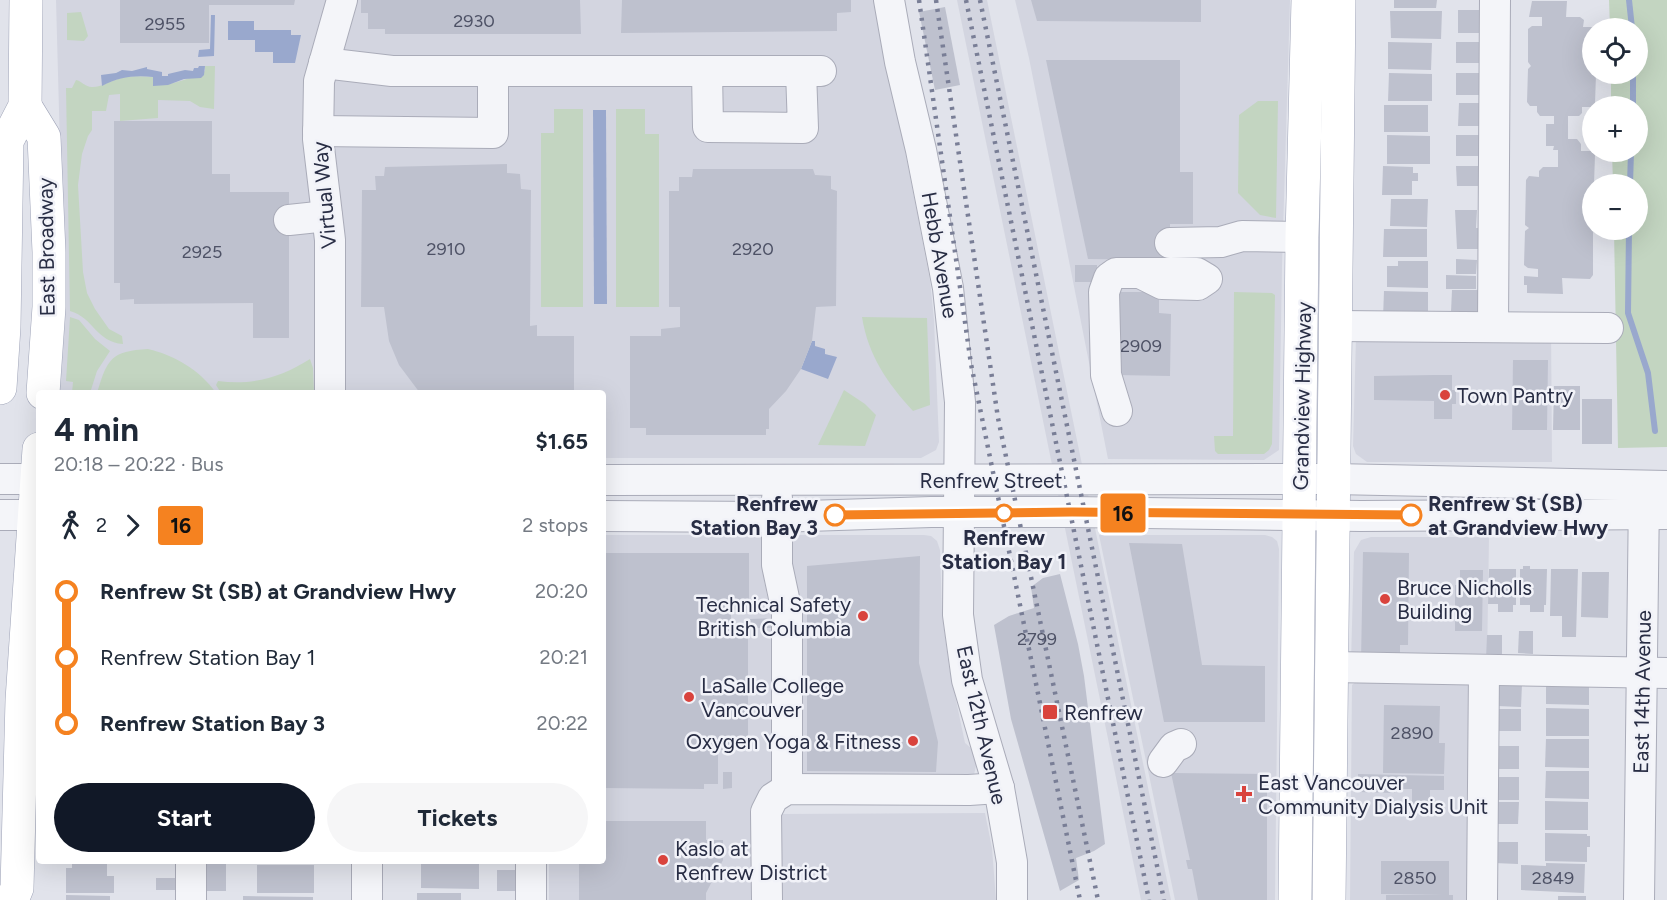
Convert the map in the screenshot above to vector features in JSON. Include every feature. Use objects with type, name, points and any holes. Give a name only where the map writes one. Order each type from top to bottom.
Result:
[{"type":"main road","name":"East Broadway","points":[[0,388],[7,141],[25,106],[26,0]]},
{"type":"main road","name":"Grandview Highway","points":[[1295,900],[1302,237],[1308,0]]},
{"type":"main road","name":"Grandview Highway","points":[[1329,900],[1340,0]]},
{"type":"main road","name":"East Broadway","points":[[25,106],[44,137],[49,307],[43,390]]},
{"type":"main road","points":[[12,900],[17,888],[32,668],[36,546]]},
{"type":"street","name":"Virtual Way","points":[[330,390],[330,240],[318,131],[319,81],[342,0]]},
{"type":"street","name":"Hebb Avenue","points":[[890,0],[900,62],[921,150],[948,288],[960,402],[959,513]]},
{"type":"street","points":[[1493,326],[1496,0]]},
{"type":"street","points":[[324,63],[392,71],[811,71],[803,128],[708,127],[706,72]]},
{"type":"street","points":[[318,131],[493,133],[493,71]]},
{"type":"street","points":[[289,220],[327,216]]},
{"type":"street","points":[[1170,243],[1221,242],[1242,236],[1302,237]]},
{"type":"street","points":[[1117,411],[1106,375],[1104,292],[1109,278],[1116,273],[1197,273],[1207,279]]},
{"type":"street","points":[[1335,326],[1608,328]]},
{"type":"street","points":[[0,479],[36,470]]},
{"type":"street","name":"Renfrew Street","points":[[606,480],[1334,479],[1655,500]]},
{"type":"street","points":[[777,480],[777,565],[787,612],[787,789]]},
{"type":"street","name":"Renfrew Street","points":[[606,516],[776,517],[1078,512],[1334,515],[1655,500]]},
{"type":"street","name":"East 14th Avenue","points":[[1639,900],[1654,673],[1655,500]]},
{"type":"street","name":"East 12th Avenue","points":[[959,513],[958,615],[967,680],[999,788],[1012,862],[1012,900]]},
{"type":"street","points":[[0,515],[36,515]]},
{"type":"street","points":[[1332,667],[1654,673]]},
{"type":"street","points":[[1482,900],[1484,671]]},
{"type":"street","points":[[767,900],[766,812],[773,798],[787,789],[969,790],[999,788]]},
{"type":"street","points":[[191,864],[191,900]]},
{"type":"street","points":[[367,864],[367,900]]},
{"type":"street","points":[[531,864],[531,900]]},
{"type":"shaded area","points":[[56,0],[876,0],[930,280],[939,442],[936,450],[921,458],[606,458],[606,390],[58,390],[63,258]]},
{"type":"shaded area","points":[[957,0],[987,0],[1171,900],[1141,900]]},
{"type":"shaded area","points":[[1015,0],[1290,0],[1279,450],[1264,460],[1108,459],[1029,58]]},
{"type":"shaded area","points":[[1551,327],[1552,462],[1367,462],[1356,454],[1353,446],[1356,338]]},
{"type":"shaded area","name":"LaSalle College Vancouver","points":[[606,535],[761,535],[767,544],[768,569],[764,581],[768,600],[782,618],[780,753],[757,900],[549,900],[549,864],[606,864]]},
{"type":"shaded area","points":[[794,535],[924,535],[931,536],[937,541],[940,550],[942,614],[949,667],[965,743],[972,749],[977,761],[974,775],[797,776],[787,543]]},
{"type":"shaded area","points":[[1099,535],[1265,535],[1277,541],[1279,549],[1275,900],[1175,900]]},
{"type":"shaded area","points":[[1371,537],[1489,537],[1487,661],[1351,662],[1354,552],[1361,540]]},
{"type":"shaded area","points":[[1361,678],[1470,681],[1474,900],[1350,900],[1352,685]]},
{"type":"shaded area","points":[[985,813],[992,848],[996,900],[781,900],[781,814]]},
{"type":"green space","points":[[1609,0],[1667,0],[1667,447],[1618,448],[1614,240],[1648,240],[1648,174],[1613,174],[1612,162],[1648,162],[1648,96],[1611,96],[1611,84],[1648,84],[1648,18],[1610,18]]},
{"type":"green space","points":[[81,12],[88,36],[84,41],[67,40],[67,13]]},
{"type":"green space","points":[[205,66],[215,66],[214,109],[200,107],[190,101],[158,100],[158,118],[120,121],[120,94],[109,95],[106,111],[92,111],[92,130],[82,154],[78,185],[83,272],[87,293],[95,309],[109,329],[122,336],[123,344],[114,342],[101,335],[78,314],[70,311],[66,88],[72,88],[76,80],[96,87],[120,78],[134,76],[153,77],[153,85],[166,84],[199,74],[205,71]]},
{"type":"green space","points":[[1258,101],[1278,101],[1276,218],[1260,215],[1238,193],[1239,115]]},
{"type":"green space","points":[[554,109],[583,109],[583,307],[541,307],[541,133],[554,133]]},
{"type":"green space","points":[[616,109],[645,109],[645,134],[659,134],[659,307],[616,307]]},
{"type":"green space","points":[[1234,292],[1275,295],[1272,444],[1264,454],[1218,454],[1215,451],[1214,436],[1233,436]]},
{"type":"green space","points":[[70,317],[79,320],[95,339],[110,351],[97,371],[91,390],[72,390],[73,382],[66,381]]},
{"type":"green space","points":[[862,317],[927,318],[930,405],[913,411],[895,390],[874,356]]},
{"type":"green space","points":[[148,349],[167,355],[186,365],[214,390],[98,390],[104,372],[112,359],[136,350]]},
{"type":"green space","points":[[310,359],[313,368],[314,390],[219,390],[216,385],[218,381],[255,381],[289,371]]},
{"type":"green space","points":[[844,390],[865,404],[876,415],[865,446],[818,445]]},
{"type":"water","points":[[211,15],[215,15],[214,56],[198,57],[199,50],[210,49]]},
{"type":"water","points":[[228,21],[254,21],[254,30],[291,30],[291,35],[301,35],[295,63],[273,63],[273,52],[255,52],[255,40],[228,40]]},
{"type":"water","points":[[199,66],[205,66],[204,75],[201,78],[184,79],[168,85],[153,86],[153,77],[139,76],[127,77],[102,86],[101,75],[122,70],[132,71],[147,67],[147,69],[162,72],[162,76],[168,76],[168,74],[185,70],[193,71]]},
{"type":"water","points":[[593,110],[606,110],[607,304],[594,304]]},
{"type":"water","points":[[812,341],[815,341],[815,346],[825,349],[825,354],[837,357],[828,379],[801,369]]},
{"type":"building","points":[[120,0],[295,0],[294,5],[209,5],[209,43],[120,43]]},
{"type":"building","points":[[361,0],[580,0],[581,34],[385,34],[385,29],[368,29],[368,13],[361,13]]},
{"type":"building","points":[[622,0],[851,0],[851,12],[837,13],[837,31],[621,33]]},
{"type":"building","points":[[1031,0],[1201,0],[1201,22],[1037,21]]},
{"type":"building","points":[[1394,0],[1437,0],[1436,8],[1394,8]]},
{"type":"building","points":[[1532,1],[1567,1],[1566,17],[1582,18],[1582,84],[1596,84],[1595,96],[1582,96],[1582,113],[1579,116],[1568,116],[1568,139],[1577,139],[1581,144],[1582,162],[1595,162],[1594,174],[1582,174],[1582,240],[1593,240],[1593,275],[1590,279],[1562,278],[1563,294],[1527,293],[1527,285],[1524,285],[1524,276],[1538,277],[1538,269],[1524,265],[1525,231],[1529,228],[1525,225],[1526,180],[1529,176],[1539,177],[1539,171],[1543,167],[1558,167],[1558,150],[1553,150],[1554,146],[1546,146],[1546,124],[1554,124],[1554,116],[1540,116],[1537,106],[1530,106],[1527,102],[1528,69],[1531,66],[1528,62],[1528,29],[1532,26],[1542,26],[1542,17],[1529,17]]},
{"type":"building","points":[[945,7],[960,85],[935,90],[919,12]]},
{"type":"building","points":[[1458,10],[1481,10],[1481,33],[1458,33]]},
{"type":"building","points":[[1390,11],[1442,11],[1441,39],[1391,38]]},
{"type":"building","points":[[1388,42],[1432,43],[1431,70],[1388,69]]},
{"type":"building","points":[[1456,42],[1482,42],[1481,63],[1456,63]]},
{"type":"building","points":[[1046,60],[1180,60],[1180,172],[1193,172],[1193,224],[1170,224],[1170,260],[1088,259]]},
{"type":"building","points":[[1389,73],[1432,74],[1432,101],[1388,101]]},
{"type":"building","points":[[1456,73],[1481,73],[1481,95],[1456,95]]},
{"type":"building","points":[[1459,103],[1481,103],[1480,126],[1458,126]]},
{"type":"building","points":[[1384,105],[1428,105],[1428,132],[1384,132]]},
{"type":"building","points":[[114,121],[212,121],[212,174],[230,174],[230,192],[289,192],[289,338],[253,338],[253,303],[134,304],[134,299],[120,300],[120,283],[114,283]]},
{"type":"building","points":[[1387,135],[1430,136],[1430,164],[1387,164]]},
{"type":"building","points":[[1456,135],[1480,135],[1480,156],[1456,156]]},
{"type":"building","points":[[507,164],[507,173],[520,174],[521,189],[531,190],[530,326],[537,325],[537,336],[574,336],[574,390],[418,390],[399,365],[389,341],[384,307],[361,307],[362,190],[376,190],[375,176],[384,176],[385,167]]},
{"type":"building","points":[[1383,166],[1413,167],[1413,173],[1418,173],[1418,181],[1412,181],[1412,195],[1382,195]]},
{"type":"building","points":[[1456,166],[1479,166],[1480,186],[1457,186]]},
{"type":"building","points":[[693,169],[813,169],[815,175],[831,176],[831,189],[837,191],[836,306],[816,307],[812,341],[801,369],[786,391],[769,409],[769,429],[766,429],[766,435],[646,435],[646,428],[630,428],[630,336],[661,336],[661,329],[680,327],[680,307],[669,307],[669,191],[679,191],[679,177],[692,177]]},
{"type":"building","points":[[1391,199],[1428,199],[1427,227],[1390,226]]},
{"type":"building","points":[[1455,210],[1477,210],[1476,228],[1480,228],[1479,249],[1457,249]]},
{"type":"building","points":[[1384,229],[1427,229],[1427,257],[1383,257]]},
{"type":"building","points":[[1456,259],[1477,260],[1476,274],[1456,274]]},
{"type":"building","points":[[1398,261],[1428,261],[1428,288],[1387,287],[1387,266],[1398,266]]},
{"type":"building","points":[[1075,265],[1097,265],[1097,282],[1075,282]]},
{"type":"building","points":[[1446,275],[1476,276],[1476,289],[1446,289]]},
{"type":"building","points":[[1452,290],[1478,290],[1478,312],[1451,312]]},
{"type":"building","points":[[1384,291],[1428,292],[1428,319],[1383,318]]},
{"type":"building","points":[[1112,292],[1159,292],[1159,313],[1171,314],[1170,376],[1117,375]]},
{"type":"building","points":[[1513,360],[1548,360],[1547,430],[1512,430]]},
{"type":"building","points":[[1452,375],[1452,390],[1456,390],[1456,404],[1452,404],[1452,419],[1434,419],[1434,401],[1374,400],[1374,376]]},
{"type":"building","points":[[1554,386],[1580,386],[1580,430],[1553,430]]},
{"type":"building","points":[[1582,399],[1612,399],[1612,444],[1582,444]]},
{"type":"building","points":[[1129,543],[1182,544],[1202,665],[1265,666],[1265,722],[1164,722]]},
{"type":"building","name":"Bruce Nicholls Building","points":[[1363,552],[1409,553],[1408,645],[1400,645],[1400,661],[1361,661]]},
{"type":"building","name":"LaSalle College Vancouver","points":[[606,553],[749,553],[749,613],[731,613],[731,633],[748,633],[748,750],[718,750],[718,784],[704,784],[704,789],[606,788]]},
{"type":"building","points":[[920,556],[919,663],[938,742],[936,772],[807,771],[807,566]]},
{"type":"building","points":[[1523,566],[1530,566],[1530,569],[1547,569],[1544,612],[1530,612],[1530,605],[1520,605],[1520,569],[1523,569]]},
{"type":"building","points":[[1489,569],[1516,569],[1516,605],[1513,605],[1513,612],[1498,612],[1498,604],[1488,604]]},
{"type":"building","points":[[1551,569],[1578,569],[1576,637],[1562,637],[1562,616],[1550,616]]},
{"type":"building","points":[[1460,570],[1483,570],[1482,631],[1455,631],[1455,585],[1460,585]]},
{"type":"building","points":[[1582,572],[1609,572],[1608,618],[1581,617]]},
{"type":"building","points":[[1060,574],[1084,676],[1105,844],[1076,858],[1079,880],[1060,891],[1011,719],[994,625],[1009,616],[1034,608],[1031,587],[1043,578]]},
{"type":"building","points":[[774,618],[774,628],[750,628],[750,619]]},
{"type":"building","points":[[1519,631],[1533,631],[1533,654],[1518,653]]},
{"type":"building","points":[[1487,635],[1502,635],[1502,659],[1486,659]]},
{"type":"building","points":[[1546,676],[1589,677],[1589,705],[1546,704]]},
{"type":"building","points":[[1497,684],[1522,684],[1521,707],[1497,706]]},
{"type":"building","points":[[1384,705],[1440,706],[1439,743],[1445,743],[1444,774],[1383,773]]},
{"type":"building","points":[[1546,708],[1589,709],[1589,736],[1546,736]]},
{"type":"building","points":[[1497,709],[1521,709],[1521,731],[1497,731]]},
{"type":"building","points":[[1546,739],[1589,739],[1589,768],[1545,767]]},
{"type":"building","points":[[1496,746],[1519,746],[1519,769],[1495,769]]},
{"type":"building","points":[[1546,771],[1589,771],[1589,799],[1545,798]]},
{"type":"building","points":[[723,772],[732,772],[732,788],[723,789]]},
{"type":"building","points":[[1171,773],[1267,774],[1267,900],[1198,900],[1192,869],[1188,869],[1186,860],[1190,860]]},
{"type":"building","points":[[1358,774],[1444,776],[1444,790],[1430,790],[1430,805],[1412,805],[1412,789],[1395,789],[1395,793],[1358,792]]},
{"type":"building","points":[[1495,777],[1519,777],[1519,800],[1495,800]]},
{"type":"building","points":[[1545,801],[1588,802],[1588,830],[1545,830]]},
{"type":"building","points":[[1495,802],[1519,802],[1518,824],[1495,824]]},
{"type":"building","name":"Kaslo at Renfrew District","points":[[606,821],[706,821],[706,840],[723,840],[723,860],[706,893],[706,900],[579,900],[579,864],[606,864]]},
{"type":"building","points":[[1545,833],[1590,836],[1587,862],[1545,861]]},
{"type":"building","points":[[1494,842],[1518,842],[1518,864],[1494,863]]},
{"type":"building","points":[[1381,861],[1449,861],[1449,895],[1453,895],[1453,900],[1386,900],[1386,895],[1444,894],[1381,894]]},
{"type":"building","points":[[1546,863],[1585,864],[1584,893],[1521,890],[1521,865],[1546,866]]},
{"type":"building","points":[[72,864],[107,864],[107,876],[114,876],[114,893],[66,893],[66,868],[72,868]]},
{"type":"building","points":[[203,864],[226,864],[226,891],[203,891]]},
{"type":"building","points":[[421,864],[479,864],[479,889],[421,888]]},
{"type":"building","points":[[257,865],[314,865],[314,893],[257,893]]},
{"type":"building","points":[[497,870],[518,870],[518,891],[497,891]]},
{"type":"building","points":[[156,878],[177,878],[177,890],[156,890]]},
{"type":"building","points":[[417,893],[461,893],[461,900],[417,900]]},
{"type":"building","points":[[66,895],[110,896],[110,900],[66,900]]},
{"type":"building","points":[[243,896],[313,897],[313,900],[243,900]]},
{"type":"building","points":[[1558,896],[1586,896],[1586,900],[1558,900]]},
{"type":"waterway","points":[[1629,0],[1631,18]]},
{"type":"waterway","points":[[1633,84],[1633,96]]},
{"type":"waterway","points":[[1630,174],[1631,162]]},
{"type":"waterway","points":[[1629,240],[1628,313],[1648,373],[1655,431]]},
{"type":"railway","points":[[919,0],[971,364],[1080,900]]},
{"type":"railway","points":[[936,0],[998,418],[1098,900]]},
{"type":"railway","points":[[966,0],[1149,900]]},
{"type":"railway","points":[[980,0],[1164,900]]},
{"type":"bus line","name":"16","points":[[835,515],[1072,512],[1411,515]]},
{"type":"place","name":"Town Pantry","points":[[1445,395]]},
{"type":"place","name":"Renfrew Station Bay 1","points":[[1004,513]]},
{"type":"place","name":"Renfrew Station Bay 3","points":[[835,515]]},
{"type":"place","name":"Renfrew St (SB) at Grandview Hwy","points":[[1411,515]]},
{"type":"place","name":"Bruce Nicholls Building","points":[[1385,599]]},
{"type":"place","name":"Technical Safety British Columbia","points":[[863,616]]},
{"type":"place","name":"LaSalle College Vancouver","points":[[689,697]]},
{"type":"place","name":"Renfrew","points":[[1050,712]]},
{"type":"place","name":"Oxygen Yoga & Fitness","points":[[913,741]]},
{"type":"place","name":"East Vancouver Community Dialysis Unit","points":[[1244,794]]},
{"type":"place","name":"Kaslo at Renfrew District","points":[[663,860]]}]
